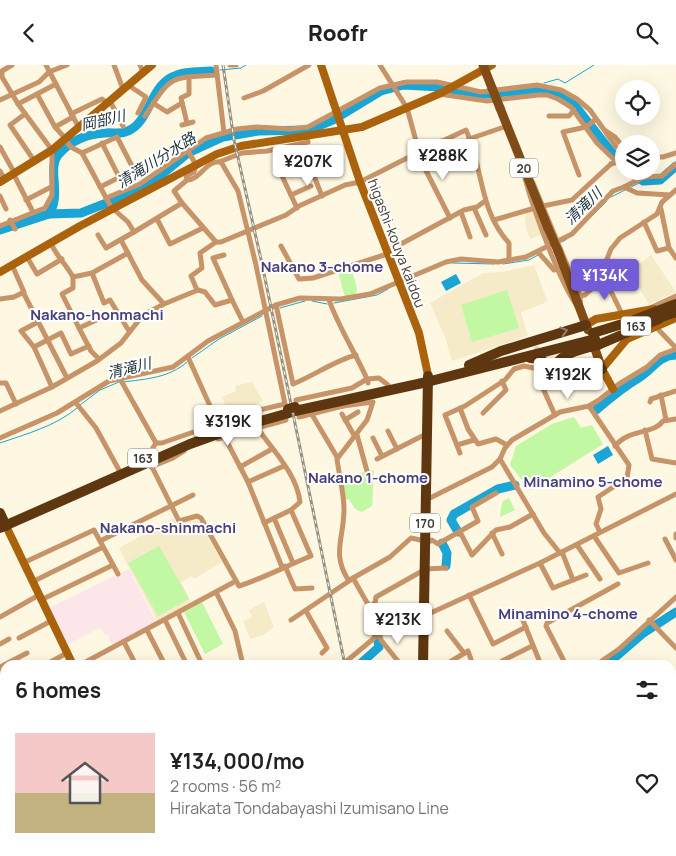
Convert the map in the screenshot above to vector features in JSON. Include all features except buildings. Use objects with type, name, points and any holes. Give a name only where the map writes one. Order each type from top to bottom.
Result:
[{"type":"highway","name":"163","points":[[291,409],[343,403],[469,365],[593,337],[676,302]]},
{"type":"highway","name":"163","points":[[2,522],[210,436],[291,409],[388,385],[521,358],[673,315]]},
{"type":"highway","name":"163","points":[[593,337],[562,357],[556,365],[556,370],[560,380],[571,383],[580,382],[602,369]]},
{"type":"highway","points":[[469,365],[501,351],[593,337]]},
{"type":"highway","points":[[521,358],[542,360],[547,363],[559,385],[569,389],[583,385],[602,369]]},
{"type":"highway","name":"170","points":[[423,660],[428,378]]},
{"type":"highway","name":"163","points":[[2,522],[119,469],[149,462]]},
{"type":"main road","name":"20","points":[[487,66],[492,88],[593,337],[602,369]]},
{"type":"street","points":[[0,225],[45,208],[52,195],[52,150],[11,93],[2,71],[12,65]]},
{"type":"street","points":[[46,65],[79,127]]},
{"type":"street","points":[[0,99],[39,82],[49,72],[67,65]]},
{"type":"street","points":[[114,65],[126,87],[146,97],[138,113]]},
{"type":"street","points":[[0,171],[2,181],[68,142],[79,127],[126,87],[142,69],[152,65]]},
{"type":"street","points":[[230,65],[236,65]]},
{"type":"street","points":[[244,98],[263,91],[309,65]]},
{"type":"street","name":"higashi-kouya kaidou","points":[[321,65],[360,182],[424,348],[428,378]]},
{"type":"street","points":[[380,65],[407,109],[418,152],[450,218]]},
{"type":"street","points":[[0,272],[112,208],[217,154],[240,146],[362,127],[440,93],[487,66]]},
{"type":"street","points":[[145,116],[168,83],[179,77],[189,77],[216,70],[224,133]]},
{"type":"street","points":[[188,123],[180,98],[189,94],[189,77]]},
{"type":"street","points":[[107,199],[140,183],[172,163],[187,149],[206,138],[257,127],[301,128],[391,85],[407,82],[437,82],[451,87],[481,92],[532,90],[558,99],[574,110],[587,126],[597,143],[615,160]]},
{"type":"street","points":[[18,104],[56,85]]},
{"type":"street","points":[[440,93],[487,101],[543,86],[561,90],[577,99],[590,110],[594,120],[615,146]]},
{"type":"street","points":[[37,94],[55,127],[68,142],[82,153],[112,208],[128,222],[134,232]]},
{"type":"street","points":[[55,127],[72,115],[102,99],[108,102],[123,126]]},
{"type":"street","points":[[154,103],[167,112],[182,103]]},
{"type":"street","points":[[549,116],[569,116],[574,110]]},
{"type":"street","points":[[26,114],[10,125],[35,162]]},
{"type":"street","points":[[578,175],[564,132],[587,126],[594,120]]},
{"type":"street","points":[[470,139],[508,126]]},
{"type":"street","points":[[603,129],[615,137]]},
{"type":"street","points":[[197,290],[191,276],[202,268],[200,253],[216,242],[278,219],[307,202],[346,185],[360,182],[466,130],[470,139],[485,201],[508,243],[509,261]]},
{"type":"street","points":[[82,153],[117,137],[134,170],[100,187]]},
{"type":"street","points":[[216,242],[174,191],[187,180],[196,178],[207,165],[242,153],[267,151],[308,142],[307,137]]},
{"type":"street","points":[[441,141],[446,150],[462,143]]},
{"type":"street","points":[[102,143],[119,177]]},
{"type":"street","points":[[0,149],[15,175],[32,212]]},
{"type":"street","points":[[187,149],[196,165],[194,171],[186,176],[187,180]]},
{"type":"street","points":[[660,157],[676,153]]},
{"type":"street","points":[[219,161],[238,191],[291,409],[299,417],[343,403],[372,400],[367,420],[356,436],[337,457]]},
{"type":"street","points":[[543,206],[572,200],[615,162]]},
{"type":"street","points":[[660,176],[676,163]]},
{"type":"street","points":[[522,165],[543,206],[555,246],[559,269],[572,301],[581,311]]},
{"type":"street","points":[[522,165],[526,185],[535,208],[580,296],[581,311]]},
{"type":"street","points":[[297,208],[282,176],[300,170]]},
{"type":"street","points":[[312,171],[322,196]]},
{"type":"street","points":[[0,438],[78,405],[96,388],[121,380],[166,370],[190,359],[208,341],[276,305],[300,298],[329,300],[370,294],[446,262],[460,259],[519,260],[555,246],[572,234],[613,191],[627,188],[637,180]]},
{"type":"street","points":[[290,195],[311,186]]},
{"type":"street","points":[[26,199],[51,187]]},
{"type":"street","points":[[627,188],[637,193],[670,195]]},
{"type":"street","points":[[301,190],[307,202]]},
{"type":"street","points":[[580,296],[585,295],[602,276],[611,249],[620,238],[657,214],[662,203],[676,190]]},
{"type":"street","points":[[0,196],[6,209]]},
{"type":"street","points":[[401,243],[485,201]]},
{"type":"street","points":[[98,235],[106,248],[182,203]]},
{"type":"street","points":[[474,208],[486,235]]},
{"type":"street","points":[[494,220],[535,208]]},
{"type":"street","points":[[660,208],[669,248],[676,258]]},
{"type":"street","points":[[461,212],[470,237]]},
{"type":"street","points":[[157,219],[170,244],[203,228]]},
{"type":"street","points":[[10,220],[15,229]]},
{"type":"street","points":[[644,222],[657,251],[669,248]]},
{"type":"street","points":[[121,240],[142,280],[164,303]]},
{"type":"street","points":[[51,243],[56,254],[62,259],[73,277],[73,289],[62,294],[88,346],[99,359]]},
{"type":"street","points":[[281,246],[299,279],[313,278],[387,254]]},
{"type":"street","points":[[538,252],[554,270],[559,269]]},
{"type":"street","points":[[73,277],[92,273],[128,253]]},
{"type":"street","points":[[224,255],[213,258],[243,322]]},
{"type":"street","points":[[27,257],[37,274],[62,259]]},
{"type":"street","points":[[12,265],[23,292],[66,378]]},
{"type":"street","points":[[92,273],[104,303],[110,300],[129,331]]},
{"type":"street","points":[[602,276],[622,314]]},
{"type":"street","points":[[0,411],[52,387],[99,359],[121,343],[143,315],[164,303],[197,290],[205,292],[216,305],[232,300]]},
{"type":"street","points":[[0,299],[23,292]]},
{"type":"street","points":[[641,312],[676,296]]},
{"type":"street","points":[[329,300],[336,321],[356,355],[367,381]]},
{"type":"street","points":[[593,337],[596,319],[641,312],[676,302]]},
{"type":"street","points":[[276,305],[293,385],[339,361],[356,355]]},
{"type":"street","points":[[425,500],[492,467],[500,459],[507,445],[512,440],[554,415],[589,406],[647,367],[660,355],[676,348],[641,312]]},
{"type":"street","points":[[614,389],[602,369],[627,339],[656,327],[673,315]]},
{"type":"street","points":[[79,328],[101,318]]},
{"type":"street","points":[[38,322],[22,331],[34,347],[52,387]]},
{"type":"street","points":[[34,347],[61,333],[71,354],[88,346]]},
{"type":"street","points":[[501,351],[505,346],[536,336]]},
{"type":"street","points":[[190,359],[219,425]]},
{"type":"street","points":[[460,453],[444,415],[460,408],[502,381],[514,369],[524,366],[538,369],[554,415]]},
{"type":"street","points":[[149,462],[173,458],[182,452],[223,437],[286,421],[296,400],[352,388],[380,377],[388,385]]},
{"type":"street","points":[[121,380],[156,443],[149,462],[179,521],[197,515],[200,517],[239,586],[253,583],[311,556],[291,510]]},
{"type":"street","points":[[483,413],[504,395],[506,390],[502,381]]},
{"type":"street","points":[[0,383],[6,383],[16,403]]},
{"type":"street","points":[[650,402],[651,399],[676,391]]},
{"type":"street","points":[[661,395],[666,420]]},
{"type":"street","points":[[78,405],[96,428],[119,469]]},
{"type":"street","points":[[589,406],[629,465],[627,478],[598,497],[601,509],[596,525],[600,533]]},
{"type":"street","points":[[460,408],[474,440],[478,444],[496,439],[507,445]]},
{"type":"street","points":[[156,443],[162,443],[219,425],[251,412],[291,409]]},
{"type":"street","points":[[358,412],[343,417],[356,436],[367,471]]},
{"type":"street","points":[[311,413],[337,457],[344,509],[341,547],[338,557],[341,570],[351,579],[369,607],[381,639],[397,660]]},
{"type":"street","points":[[616,446],[629,434],[645,431],[660,425],[666,420],[676,419]]},
{"type":"street","points":[[258,429],[284,466],[299,492],[300,503],[291,510],[264,523]]},
{"type":"street","points":[[388,431],[397,449]]},
{"type":"street","points":[[645,431],[652,459],[676,463]]},
{"type":"street","points":[[373,438],[380,458],[426,434]]},
{"type":"street","points":[[223,437],[248,482],[264,523],[295,589],[312,588]]},
{"type":"street","points":[[457,445],[474,440]]},
{"type":"street","points":[[240,467],[272,449]]},
{"type":"street","points":[[500,459],[533,514],[561,553],[573,580]]},
{"type":"street","points":[[248,482],[284,466]]},
{"type":"street","points":[[291,620],[351,579],[390,557],[411,538],[425,542],[432,540],[438,544],[478,521],[472,507],[496,493]]},
{"type":"street","points":[[348,660],[380,634],[540,563],[676,494]]},
{"type":"street","points":[[100,541],[193,495]]},
{"type":"street","points":[[460,532],[472,555],[492,533],[533,514]]},
{"type":"street","points":[[274,518],[293,563]]},
{"type":"street","points":[[2,522],[70,660]]},
{"type":"street","points":[[23,563],[94,530],[118,574]]},
{"type":"street","points":[[492,533],[502,554]]},
{"type":"street","points":[[594,536],[619,573],[648,563]]},
{"type":"street","points":[[665,539],[676,560]]},
{"type":"street","points":[[577,545],[600,579]]},
{"type":"street","points":[[32,582],[103,547]]},
{"type":"street","points":[[540,563],[552,588],[586,575]]},
{"type":"street","points":[[0,617],[113,565]]},
{"type":"street","points":[[369,607],[376,603],[376,597],[424,570],[446,568]]},
{"type":"street","points":[[90,660],[236,581]]},
{"type":"street","points":[[563,660],[546,627],[547,623],[618,584]]},
{"type":"street","points":[[216,592],[235,631],[242,660]]},
{"type":"street","points":[[469,595],[493,645],[526,627]]},
{"type":"street","points":[[605,660],[652,623],[676,597]]},
{"type":"street","points":[[306,611],[327,648],[322,653]]},
{"type":"street","points":[[178,613],[200,660]]},
{"type":"street","points":[[522,618],[537,660]]},
{"type":"street","points":[[165,620],[185,660]]},
{"type":"street","points":[[19,638],[51,621]]},
{"type":"street","points":[[652,623],[676,648]]},
{"type":"street","points":[[147,630],[162,660]]},
{"type":"street","points":[[447,631],[464,653]]},
{"type":"street","points":[[0,644],[9,639]]},
{"type":"street","points":[[124,642],[133,660]]},
{"type":"street","points":[[504,660],[532,646]]},
{"type":"street","points":[[456,660],[468,651],[471,660]]},
{"type":"street","points":[[15,660],[27,653]]},
{"type":"street","points":[[54,660],[67,653]]},
{"type":"shaded area","points":[[534,210],[542,234],[530,239],[525,224],[526,212]]},
{"type":"shaded area","points":[[651,255],[676,292],[649,304],[629,272]]},
{"type":"shaded area","points":[[534,265],[547,300],[521,312],[528,336],[452,361],[445,337],[430,303],[483,273],[503,272]]},
{"type":"shaded area","points":[[252,382],[263,401],[230,415],[222,397],[236,391],[235,386]]},
{"type":"shaded area","points":[[173,518],[177,523],[193,520],[199,521],[222,562],[194,579],[192,576],[181,582],[191,602],[157,621],[119,548]]},
{"type":"shaded area","points":[[129,569],[156,622],[112,645],[107,634],[105,635],[100,628],[67,645],[49,608]]},
{"type":"shaded area","points":[[264,602],[274,627],[263,635],[250,639],[243,621],[252,617],[249,610]]},
{"type":"green space","points":[[351,268],[357,288],[356,294],[345,297],[338,272]]},
{"type":"green space","points":[[507,290],[519,328],[472,342],[461,305]]},
{"type":"green space","points":[[574,417],[581,428],[592,425],[603,444],[530,490],[510,465],[516,446],[552,424]]},
{"type":"green space","points":[[374,470],[372,506],[362,512],[355,509],[349,499],[345,500],[342,477]]},
{"type":"green space","points":[[509,498],[515,510],[500,517],[502,502]]},
{"type":"green space","points":[[159,546],[189,599],[158,616],[128,563]]},
{"type":"green space","points":[[202,602],[223,644],[205,654],[184,612]]},
{"type":"water","points":[[456,274],[461,283],[446,291],[441,282]]},
{"type":"water","points":[[608,446],[613,455],[598,464],[593,455]]},
{"type":"waterway","name":"岡部川","points":[[220,70],[241,68],[246,65]]},
{"type":"waterway","points":[[544,83],[558,79],[565,83],[594,65]]},
{"type":"waterway","name":"岡部川","points":[[211,71],[216,70]]},
{"type":"waterway","name":"岡部川","points":[[49,214],[53,207],[55,191],[55,161],[63,150],[73,142],[85,137],[128,131],[142,119],[161,86],[168,79],[185,73],[211,71]]},
{"type":"waterway","name":"清滝川分水路","points":[[0,230],[49,214],[81,213],[127,195],[161,175],[188,153],[223,137],[258,131],[309,130],[335,119],[381,91],[403,85],[441,87],[474,95],[540,89],[555,93],[573,103],[615,157]]},
{"type":"waterway","name":"清滝川","points":[[660,180],[676,166]]},
{"type":"waterway","name":"清滝川","points":[[642,180],[660,180]]},
{"type":"waterway","name":"清滝川","points":[[631,187],[643,181]]},
{"type":"waterway","name":"清滝川","points":[[611,197],[625,190]]},
{"type":"waterway","name":"清滝川","points":[[572,236],[606,202]]},
{"type":"waterway","name":"清滝川","points":[[562,242],[567,239]]},
{"type":"waterway","name":"清滝川","points":[[503,264],[529,260],[538,255]]},
{"type":"waterway","name":"清滝川","points":[[453,263],[494,264]]},
{"type":"waterway","name":"清滝川","points":[[334,303],[377,295],[388,289]]},
{"type":"waterway","name":"清滝川","points":[[280,308],[305,301]]},
{"type":"waterway","name":"清滝川","points":[[312,301],[327,304]]},
{"type":"waterway","name":"清滝川","points":[[192,358],[219,339],[262,316]]},
{"type":"waterway","points":[[596,410],[665,357],[676,355]]},
{"type":"waterway","name":"清滝川","points":[[123,382],[165,375],[187,362]]},
{"type":"waterway","name":"清滝川","points":[[80,405],[100,390],[119,382]]},
{"type":"waterway","name":"清滝川","points":[[0,443],[50,425],[77,408]]},
{"type":"waterway","points":[[458,532],[451,520],[454,514],[498,489],[515,485]]},
{"type":"waterway","points":[[442,543],[447,553],[446,566]]},
{"type":"waterway","points":[[612,660],[642,634],[676,612]]},
{"type":"waterway","points":[[365,660],[379,647],[376,630]]},
{"type":"tunnel","points":[[536,339],[538,369]]},
{"type":"railway","points":[[223,65],[234,140],[262,264],[344,660]]},
{"type":"district","name":"Nakano 3-chome","points":[[322,266]]},
{"type":"district","name":"Nakano-honmachi","points":[[97,314]]},
{"type":"district","name":"Nakano 1-chome","points":[[368,477]]},
{"type":"district","name":"Minamino 5-chome","points":[[593,481]]},
{"type":"district","name":"Nakano-shinmachi","points":[[168,527]]},
{"type":"district","name":"Minamino 4-chome","points":[[568,613]]}]
